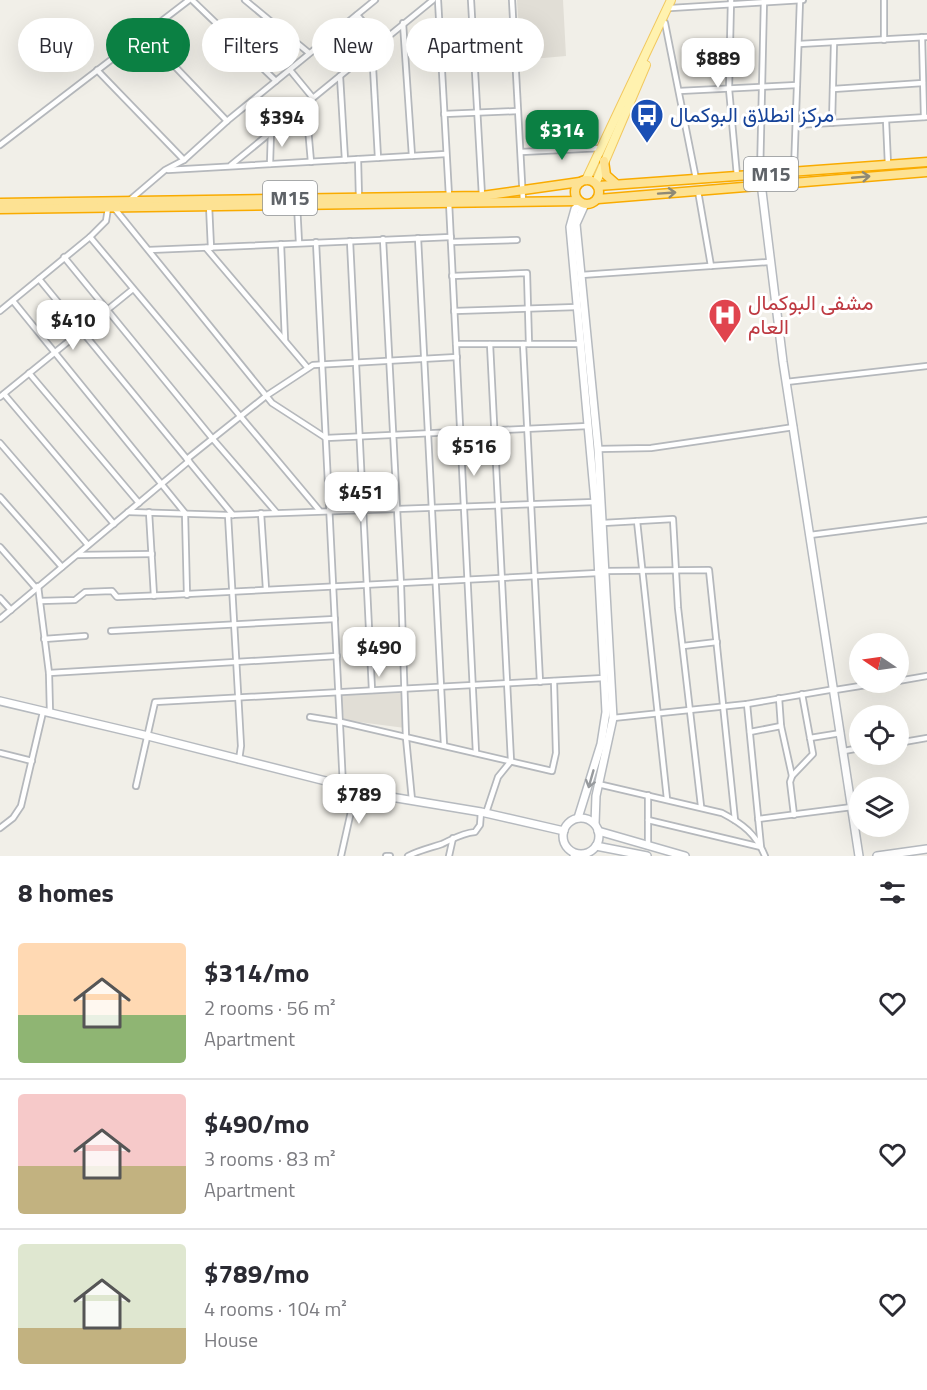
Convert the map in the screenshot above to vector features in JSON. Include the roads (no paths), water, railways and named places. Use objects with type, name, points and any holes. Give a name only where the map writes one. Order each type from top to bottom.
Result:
[{"type":"highway","points":[[604,161],[606,175],[615,183]]},
{"type":"highway","name":"M15","points":[[615,183],[927,162]]},
{"type":"highway","name":"M15","points":[[598,199],[927,172]]},
{"type":"highway","name":"M15","points":[[449,199],[524,191],[583,181]]},
{"type":"highway","points":[[597,184],[598,199],[582,203],[575,191],[583,181],[597,184],[615,183]]},
{"type":"highway","name":"M15","points":[[0,203],[129,204],[449,199],[582,203]]},
{"type":"highway","name":"M15","points":[[0,209],[111,204]]},
{"type":"main road","points":[[583,181],[606,144],[665,23],[670,6]]},
{"type":"main road","points":[[597,184],[606,144],[670,6]]},
{"type":"street","points":[[164,18],[190,0],[276,81]]},
{"type":"street","points":[[245,0],[309,53]]},
{"type":"street","points":[[300,61],[375,0]]},
{"type":"street","points":[[394,31],[435,0],[438,18]]},
{"type":"street","points":[[471,0],[472,18]]},
{"type":"street","points":[[512,0],[513,18]]},
{"type":"street","points":[[670,6],[802,0],[794,171]]},
{"type":"street","points":[[884,0],[884,40]]},
{"type":"street","points":[[731,2],[729,89],[737,176]]},
{"type":"street","points":[[764,2],[760,175],[769,262],[849,786]]},
{"type":"street","points":[[357,15],[360,18]]},
{"type":"street","points":[[404,23],[412,156]]},
{"type":"street","points":[[665,23],[696,178]]},
{"type":"street","points":[[797,125],[925,117],[923,83],[925,37],[799,44]]},
{"type":"street","points":[[832,123],[834,43]]},
{"type":"street","points":[[0,145],[106,63]]},
{"type":"street","points":[[97,70],[184,160]]},
{"type":"street","points":[[181,72],[227,120]]},
{"type":"street","points":[[129,204],[165,170],[184,160],[227,120],[287,72]]},
{"type":"street","points":[[292,72],[313,98]]},
{"type":"street","points":[[230,166],[345,72]]},
{"type":"street","points":[[373,72],[378,158]]},
{"type":"street","points":[[442,72],[476,753]]},
{"type":"street","points":[[475,72],[482,196]]},
{"type":"street","points":[[516,72],[523,201]]},
{"type":"street","points":[[340,76],[345,160]]},
{"type":"street","points":[[833,89],[923,83]]},
{"type":"street","points":[[679,91],[797,86]]},
{"type":"street","points":[[306,104],[310,162]]},
{"type":"street","points":[[444,114],[518,111]]},
{"type":"street","points":[[886,120],[888,165]]},
{"type":"street","points":[[270,164],[271,132]]},
{"type":"street","points":[[521,152],[606,144]]},
{"type":"street","points":[[165,170],[447,154]]},
{"type":"street","points":[[358,159],[359,200]]},
{"type":"street","points":[[698,191],[711,266]]},
{"type":"street","points":[[297,201],[299,243]]},
{"type":"street","points":[[209,203],[209,248],[307,368]]},
{"type":"street","points":[[578,818],[605,724],[603,523],[576,224],[582,203]]},
{"type":"street","points":[[582,203],[575,209],[570,227],[613,718],[598,784],[596,846]]},
{"type":"street","points":[[0,311],[90,237],[106,221],[111,204]]},
{"type":"street","points":[[111,204],[272,403],[326,438],[588,426]]},
{"type":"street","points":[[90,237],[319,510]]},
{"type":"street","points":[[417,238],[444,745]]},
{"type":"street","points":[[148,250],[417,238],[517,240]]},
{"type":"street","points":[[383,239],[401,585],[406,738],[412,800]]},
{"type":"street","points":[[350,241],[372,690]]},
{"type":"street","points":[[316,242],[343,786]]},
{"type":"street","points":[[281,244],[285,340]]},
{"type":"street","points":[[64,257],[212,438],[276,512]]},
{"type":"street","points":[[581,275],[769,262]]},
{"type":"street","points":[[453,276],[527,273],[529,344]]},
{"type":"street","points":[[39,279],[188,460],[230,515],[241,746],[239,760]]},
{"type":"street","points":[[114,524],[2,396],[132,289]]},
{"type":"street","points":[[13,301],[185,513],[187,594]]},
{"type":"street","points":[[454,311],[578,307]]},
{"type":"street","points":[[456,344],[581,344]]},
{"type":"street","points":[[408,856],[475,832],[480,825],[498,777],[511,761],[490,344]]},
{"type":"street","points":[[523,344],[540,682]]},
{"type":"street","points":[[0,619],[162,484],[212,438],[307,368],[321,363],[457,357]]},
{"type":"street","points":[[786,382],[927,366]]},
{"type":"street","points":[[29,373],[139,503]]},
{"type":"street","points":[[598,449],[651,448],[794,427]]},
{"type":"street","points":[[0,443],[88,545]]},
{"type":"street","points":[[0,497],[62,567]]},
{"type":"street","points":[[128,512],[230,515],[319,510],[362,511],[595,502]]},
{"type":"street","points":[[148,512],[154,596]]},
{"type":"street","points":[[261,513],[266,589]]},
{"type":"street","points":[[603,523],[673,519],[683,646],[701,806]]},
{"type":"street","points":[[810,535],[927,520]]},
{"type":"street","points":[[637,521],[667,799]]},
{"type":"street","points":[[0,547],[37,587],[49,673],[46,712],[21,806],[13,818],[0,828]]},
{"type":"street","points":[[75,555],[152,554]]},
{"type":"street","points":[[40,601],[75,600],[85,592],[112,591],[117,597],[154,596],[266,589],[501,580],[602,572],[709,570],[735,820]]},
{"type":"street","points":[[0,598],[10,610]]},
{"type":"street","points":[[111,631],[335,619]]},
{"type":"street","points":[[44,639],[85,636]]},
{"type":"street","points":[[683,646],[717,642]]},
{"type":"street","points":[[49,673],[337,656]]},
{"type":"street","points":[[909,679],[927,676]]},
{"type":"street","points":[[136,786],[155,702],[604,678]]},
{"type":"street","points":[[310,717],[341,722],[552,771],[556,753],[554,681]]},
{"type":"street","points":[[613,718],[747,704],[849,687]]},
{"type":"street","points":[[792,776],[810,759],[813,753],[802,694]]},
{"type":"street","points":[[779,698],[792,776],[790,788],[794,814]]},
{"type":"street","points":[[0,701],[356,789],[484,813],[564,831]]},
{"type":"street","points":[[747,704],[761,847]]},
{"type":"street","points":[[750,732],[782,726]]},
{"type":"street","points":[[810,738],[841,733]]},
{"type":"street","points":[[909,741],[927,738]]},
{"type":"street","points":[[844,751],[849,750]]},
{"type":"street","points":[[0,753],[32,761]]},
{"type":"street","points":[[598,784],[701,806],[735,820],[754,835],[765,856]]},
{"type":"street","points":[[341,856],[356,789]]},
{"type":"street","points":[[648,795],[648,846]]},
{"type":"street","points":[[758,819],[849,807]]},
{"type":"street","points":[[647,856],[596,846],[587,852],[573,855],[566,844],[564,831],[572,821],[578,818],[590,820],[596,828],[686,856]]},
{"type":"street","points":[[648,820],[761,847]]},
{"type":"street","points":[[856,837],[859,856]]},
{"type":"street","points":[[449,856],[453,838]]},
{"type":"street","points":[[877,856],[927,849]]},
{"type":"place","name":"مركز انطلاق البوكمال","points":[[647,144]]},
{"type":"place","name":"مشفى البوكمال العام","points":[[725,344]]}]
